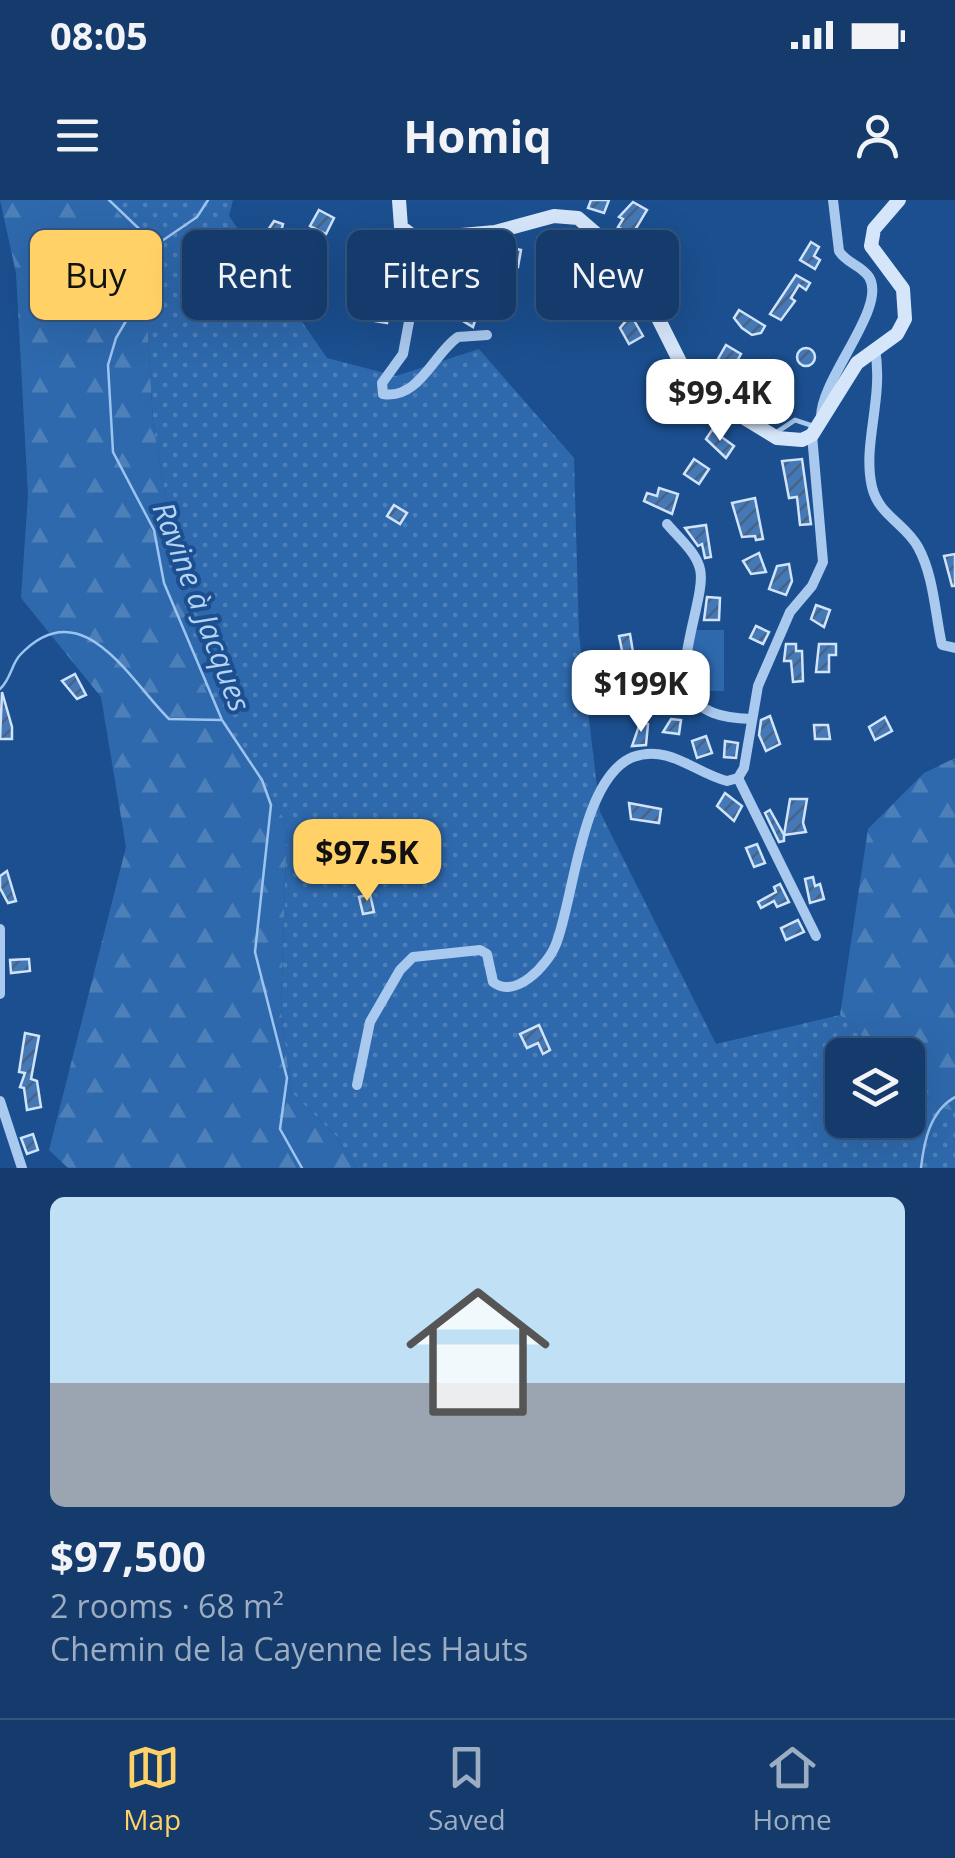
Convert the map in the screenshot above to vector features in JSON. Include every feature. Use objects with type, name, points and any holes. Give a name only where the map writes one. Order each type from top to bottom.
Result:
[{"type":"main road","points":[[399,200],[401,227],[405,230]]},
{"type":"main road","points":[[502,230],[554,216],[578,218],[592,228],[654,310],[692,386],[772,436],[789,440],[817,429],[856,363],[897,334],[908,311],[903,288],[871,246],[874,229],[899,200]]},
{"type":"street","points":[[738,778],[748,759],[754,698],[790,612],[812,586],[823,562],[817,429],[824,397],[868,314],[873,294],[869,277],[838,251],[833,200]]},
{"type":"street","points":[[412,320],[403,354],[382,383],[383,394],[395,394],[420,379],[458,336],[487,336]]},
{"type":"street","points":[[875,348],[880,393],[870,457],[873,491],[884,514],[918,546],[942,645],[955,648]]},
{"type":"street","points":[[667,524],[692,554],[702,579],[687,635],[686,688],[702,707],[724,718],[750,719]]},
{"type":"street","points":[[357,1085],[370,1022],[400,970],[413,958],[480,950],[487,954],[493,982],[505,988],[518,985],[548,960],[560,932],[580,843],[594,808],[622,765],[633,758],[664,756],[680,758],[716,778],[738,778]]},
{"type":"street","points":[[738,778],[816,936]]},
{"type":"street","points":[[0,928],[0,994]]},
{"type":"street","points":[[0,1101],[22,1168]]},
{"type":"green space","points":[[0,200],[108,200],[132,230],[30,230],[30,320],[147,320],[153,423],[197,676],[287,824],[281,1009],[291,1092],[336,1136],[357,1168],[68,1168],[49,1150],[126,847],[101,697],[21,598],[28,495],[16,273]]},
{"type":"green space","points":[[108,200],[233,200],[229,216],[239,230],[182,230],[182,320],[301,320],[327,358],[396,376],[479,349],[574,458],[579,634],[600,812],[716,1044],[840,1015],[865,1038],[825,1038],[825,1138],[925,1138],[925,1094],[940,1108],[955,1111],[955,1168],[357,1168],[336,1136],[291,1092],[281,1009],[287,824],[197,676],[153,423],[147,320],[162,320],[162,230],[132,230]]},
{"type":"green space","points":[[692,630],[724,630],[724,691],[691,691]]},
{"type":"green space","points":[[955,758],[955,1111],[940,1108],[925,1094],[925,1038],[865,1038],[840,1015],[868,829],[924,773]]},
{"type":"building","points":[[591,200],[609,200],[604,213],[588,208]]},
{"type":"building","points":[[633,202],[647,210],[635,230],[618,227],[623,219],[619,217]]},
{"type":"building","points":[[319,210],[334,218],[327,232],[310,226]]},
{"type":"building","points":[[274,221],[283,224],[281,230],[268,230]]},
{"type":"building","points":[[811,242],[819,247],[814,256],[820,260],[815,269],[800,260]]},
{"type":"building","points":[[796,275],[810,283],[806,290],[799,285],[791,298],[795,301],[781,320],[770,314]]},
{"type":"building","points":[[739,310],[765,326],[761,333],[752,335],[742,328],[734,318]]},
{"type":"building","points":[[627,320],[634,320],[643,336],[629,344],[620,328]]},
{"type":"building","points":[[726,345],[741,354],[733,368],[718,359]]},
{"type":"building","points":[[806,348],[815,357],[806,366],[797,357]]},
{"type":"building","points":[[712,430],[734,446],[726,458],[706,439]]},
{"type":"building","points":[[694,459],[709,469],[699,484],[684,474]]},
{"type":"building","points":[[802,459],[811,524],[800,525],[797,497],[789,498],[782,461]]},
{"type":"building","points":[[659,488],[678,494],[672,514],[644,501],[647,493],[657,496]]},
{"type":"building","points":[[755,498],[763,539],[756,540],[755,536],[742,537],[732,503]]},
{"type":"building","points":[[394,505],[407,513],[400,524],[387,516]]},
{"type":"building","points":[[706,525],[711,557],[705,558],[702,544],[698,546],[685,528]]},
{"type":"building","points":[[759,553],[766,572],[751,574],[743,561]]},
{"type":"building","points":[[955,554],[955,586],[952,586],[944,556]]},
{"type":"building","points":[[789,564],[792,581],[786,595],[769,589],[777,566]]},
{"type":"building","points":[[707,597],[720,598],[719,620],[704,620]]},
{"type":"building","points":[[816,605],[830,610],[824,627],[811,619]]},
{"type":"building","points":[[756,626],[769,632],[763,644],[750,638]]},
{"type":"building","points":[[630,634],[634,658],[624,660],[619,636]]},
{"type":"building","points":[[786,644],[796,644],[796,651],[802,651],[803,681],[793,682],[791,661],[784,661]]},
{"type":"building","points":[[819,644],[836,644],[836,655],[829,655],[829,672],[816,672]]},
{"type":"building","points":[[75,674],[86,695],[77,699],[62,681]]},
{"type":"building","points":[[2,692],[12,727],[12,739],[0,739]]},
{"type":"building","points":[[770,716],[780,744],[766,751],[759,735],[761,720]]},
{"type":"building","points":[[885,717],[892,731],[875,740],[869,727]]},
{"type":"building","points":[[671,719],[681,720],[679,734],[663,732]]},
{"type":"building","points":[[640,723],[648,724],[646,745],[632,746]]},
{"type":"building","points":[[814,725],[828,725],[830,739],[815,739]]},
{"type":"building","points":[[706,736],[712,753],[697,758],[692,741]]},
{"type":"building","points":[[725,741],[738,743],[736,758],[724,757]]},
{"type":"building","points":[[725,793],[742,806],[734,821],[717,806]]},
{"type":"building","points":[[790,799],[807,799],[803,823],[806,832],[784,835]]},
{"type":"building","points":[[629,803],[661,809],[659,823],[631,819]]},
{"type":"building","points":[[770,810],[784,841],[779,842],[765,813]]},
{"type":"building","points":[[757,844],[765,863],[754,867],[746,848]]},
{"type":"building","points":[[7,871],[16,901],[8,903],[0,888],[0,876]]},
{"type":"building","points":[[813,877],[815,886],[820,884],[824,899],[810,903],[805,879]]},
{"type":"building","points":[[780,884],[789,902],[777,907],[774,901],[761,908],[758,902],[776,892],[774,887]]},
{"type":"building","points":[[370,894],[374,912],[363,914],[359,897]]},
{"type":"building","points":[[798,920],[804,932],[786,940],[781,928]]},
{"type":"building","points":[[29,959],[30,971],[11,973],[10,960]]},
{"type":"building","points":[[539,1025],[550,1050],[543,1054],[538,1043],[527,1048],[520,1034]]},
{"type":"building","points":[[25,1033],[39,1036],[31,1079],[37,1081],[41,1107],[27,1110],[24,1088],[20,1087],[25,1073],[19,1072]]},
{"type":"building","points":[[33,1134],[38,1150],[27,1154],[21,1138]]},
{"type":"waterway","points":[[109,200],[140,230]]},
{"type":"waterway","name":"Ravine à Jacques","points":[[208,200],[197,217],[156,245],[142,294],[116,338],[108,365],[113,452],[154,530],[164,583],[222,720],[262,780],[271,805],[255,952],[287,1078],[280,1129],[302,1168]]},
{"type":"waterway","points":[[0,689],[20,655],[43,637],[64,632],[84,636],[103,648],[169,719],[221,720]]},
{"type":"waterway","points":[[921,1168],[934,1118],[955,1097]]}]
